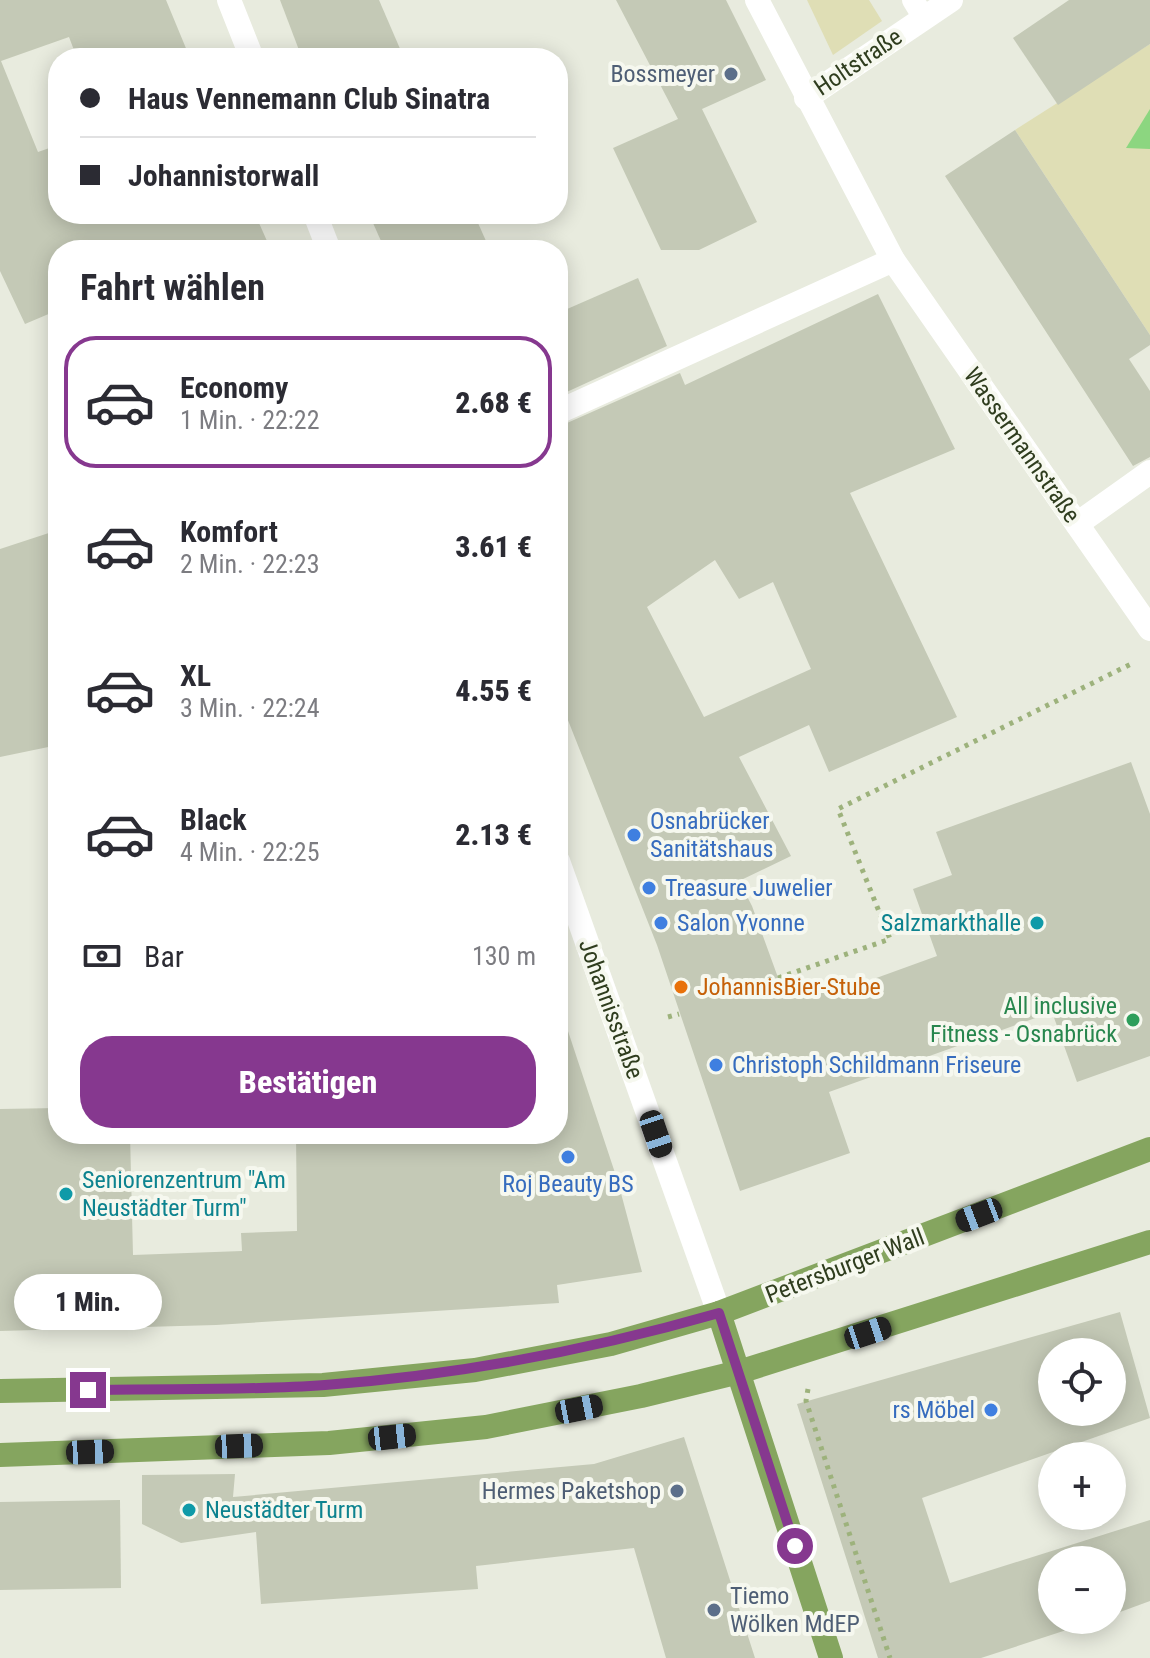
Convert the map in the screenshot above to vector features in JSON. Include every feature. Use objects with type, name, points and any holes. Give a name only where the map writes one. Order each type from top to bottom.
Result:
[{"type":"main road","name":"Petersburger Wall","points":[[0,1391],[323,1385],[475,1370],[611,1344],[719,1313],[1150,1149]]},
{"type":"main road","points":[[0,1455],[329,1443],[486,1427],[641,1396],[739,1372],[1150,1242]]},
{"type":"main road","name":"Johannisstraße","points":[[719,1313],[831,1658]]},
{"type":"street","points":[[229,0],[248,48]]},
{"type":"street","name":"Wassermannstraße","points":[[757,0],[893,260],[1150,629]]},
{"type":"street","name":"Holtstraße","points":[[806,98],[918,9],[951,0]]},
{"type":"street","points":[[568,407],[893,260]]},
{"type":"street","points":[[1077,524],[1150,472]]},
{"type":"street","name":"Johannisstraße","points":[[568,889],[719,1313]]},
{"type":"path","points":[[778,978],[890,939],[838,809],[1136,661]]},
{"type":"path","points":[[668,1017],[679,1014]]},
{"type":"path","points":[[819,1386],[808,1389],[806,1401],[890,1658]]},
{"type":"shaded area","points":[[807,0],[869,0],[882,21],[833,55]]},
{"type":"shaded area","points":[[1150,44],[1150,335],[1015,130]]},
{"type":"shaded area","points":[[1150,109],[1150,149],[1126,148]]},
{"type":"building","points":[[0,0],[166,0],[186,48],[73,48],[69,37],[1,61],[38,152],[48,148],[48,224],[259,224],[267,240],[48,240],[48,314],[25,324],[0,271]]},
{"type":"building","points":[[280,0],[379,0],[400,48],[298,48]]},
{"type":"building","points":[[616,0],[726,0],[766,80],[702,109],[757,222],[699,250],[661,250],[613,148],[678,119]]},
{"type":"building","points":[[1069,0],[1150,0],[1150,44],[1058,105],[1013,38]]},
{"type":"building","points":[[1015,130],[1150,335],[1150,345],[1129,359],[1150,391],[1150,457],[1133,466],[945,176]]},
{"type":"building","points":[[373,224],[478,224],[486,240],[381,240]]},
{"type":"building","points":[[638,278],[667,346],[568,391],[568,309]]},
{"type":"building","points":[[878,294],[955,449],[850,493],[957,717],[829,772],[809,725],[739,757],[791,856],[739,881],[752,906],[784,994],[839,976],[846,989],[937,956],[913,889],[952,875],[936,832],[1131,762],[1150,814],[1150,1056],[1077,1082],[1052,1012],[829,1092],[850,1153],[740,1191],[657,945],[568,720],[568,423],[680,373],[685,385]],"holes":[[[715,560],[739,599],[773,582],[811,669],[704,717],[647,607]]]},
{"type":"building","points":[[48,533],[48,747],[0,757],[0,549]]},
{"type":"building","points":[[568,1031],[618,1182],[642,1272],[557,1285],[559,1303],[216,1325],[0,1331],[0,1109],[48,1108],[48,1144],[130,1144],[133,1255],[242,1251],[241,1233],[297,1231],[296,1144],[568,1144]]},
{"type":"building","points":[[1120,1312],[1150,1418],[1082,1442],[1038,1442],[1038,1457],[922,1498],[950,1583],[1038,1555],[1038,1634],[1054,1634],[981,1658],[878,1658],[797,1404]]},
{"type":"building","points":[[684,1437],[755,1658],[666,1658],[634,1548],[476,1566],[478,1589],[261,1604],[256,1532],[181,1543],[142,1524],[142,1475],[235,1474],[233,1497],[594,1464]]},
{"type":"building","points":[[120,1500],[121,1588],[0,1590],[0,1502]]},
{"type":"building","points":[[1150,1520],[1150,1601],[1126,1610],[1126,1546],[1067,1546]]},
{"type":"place","name":"Bossmeyer","points":[[731,74]]},
{"type":"place","name":"Osnabrücker Sanitätshaus","points":[[634,835]]},
{"type":"place","name":"Treasure Juwelier","points":[[649,888]]},
{"type":"place","name":"Salon Yvonne","points":[[661,923]]},
{"type":"place","name":"Salzmarkthalle","points":[[1037,923]]},
{"type":"place","name":"JohannisBier-Stube","points":[[681,987]]},
{"type":"place","name":"All inclusive Fitness - Osnabrück","points":[[1133,1020]]},
{"type":"place","name":"Christoph Schildmann Friseure","points":[[716,1065]]},
{"type":"place","name":"Roj Beauty BS","points":[[568,1157]]},
{"type":"place","name":"Seniorenzentrum \"Am Neustädter Turm\"","points":[[66,1194]]},
{"type":"place","name":"rs Möbel","points":[[991,1410]]},
{"type":"place","name":"Hermes Paketshop","points":[[677,1491]]},
{"type":"place","name":"Neustädter Turm","points":[[189,1510]]},
{"type":"place","name":"Tiemo Wölken MdEP","points":[[714,1610]]},
{"type":"route","points":[[88,1390],[323,1385],[475,1370],[611,1344],[719,1313],[795,1546]]}]
